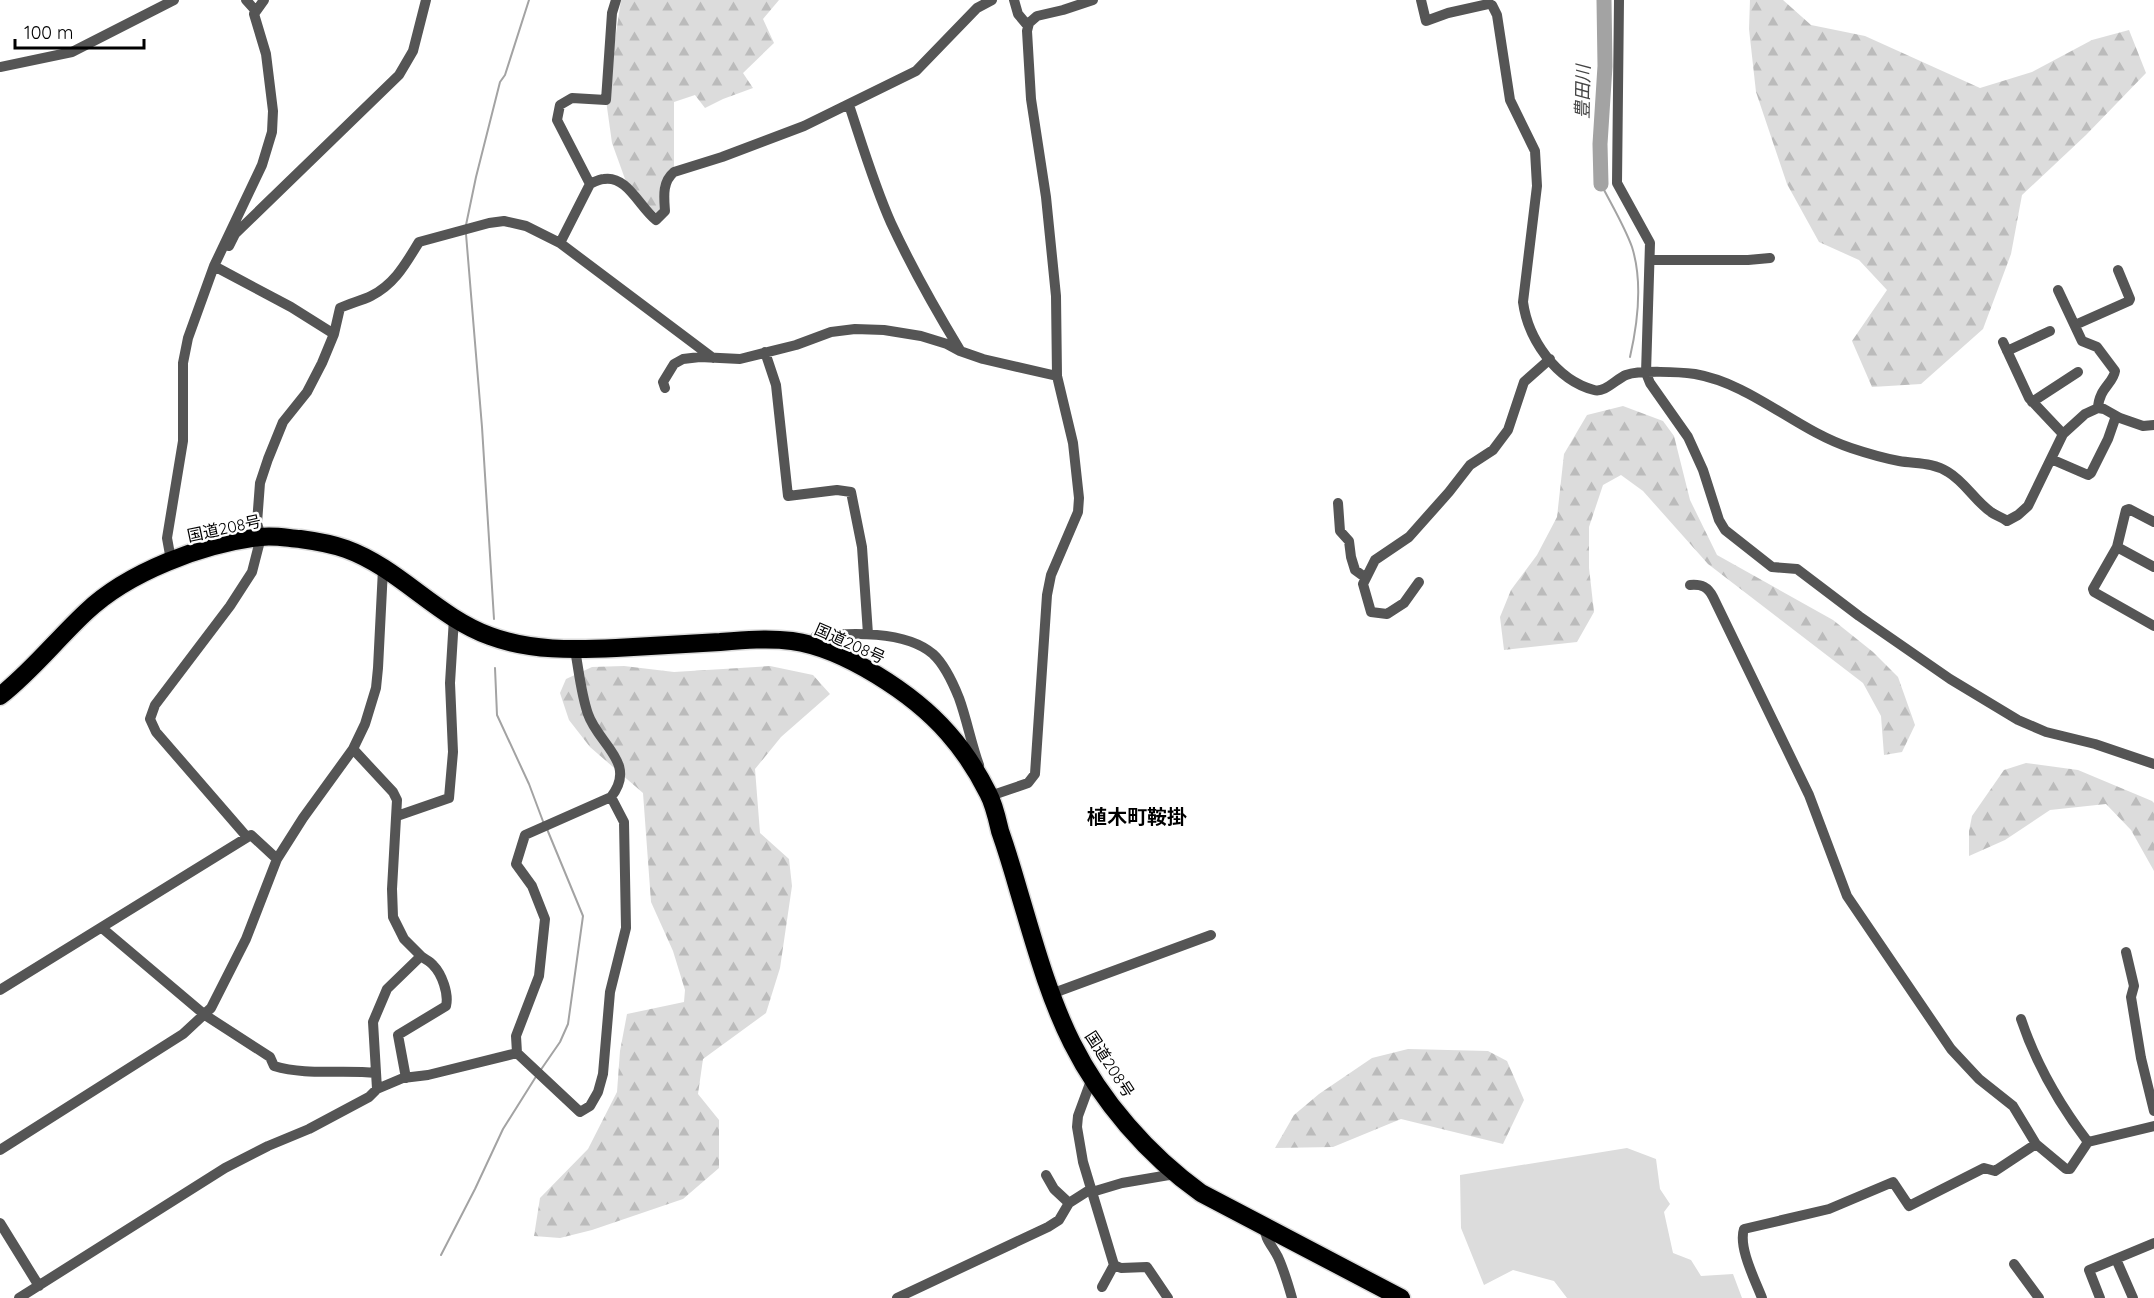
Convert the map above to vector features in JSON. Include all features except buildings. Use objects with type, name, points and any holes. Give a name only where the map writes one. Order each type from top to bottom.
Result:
[{"type":"highway","name":"国道208号","points":[[2,695],[89,608],[131,579],[171,560],[261,537],[311,540],[348,549],[383,569],[454,618],[486,635],[515,644],[575,650],[752,640],[791,641],[813,646],[859,665],[919,704],[947,731],[970,761],[990,796],[1051,994],[1071,1042],[1092,1078],[1111,1104],[1172,1173],[1201,1193],[1401,1298]]},
{"type":"street","points":[[0,67],[72,52],[174,0]]},
{"type":"street","points":[[171,560],[167,538],[183,441],[183,363],[188,338],[216,267],[262,165],[272,132],[273,111],[267,64],[256,23],[255,10],[246,0]]},
{"type":"street","points":[[255,10],[264,0]]},
{"type":"street","points":[[216,267],[235,234],[399,75],[413,51],[426,0]]},
{"type":"street","points":[[590,184],[557,120],[557,113],[560,105],[572,98],[606,100],[612,13],[616,0]]},
{"type":"street","points":[[560,243],[590,184],[604,178],[620,182],[656,220],[665,211],[664,191],[668,177],[674,172],[722,157],[804,126],[916,71],[977,8],[992,0]]},
{"type":"street","points":[[1014,0],[1018,14],[1028,26]]},
{"type":"street","points":[[813,646],[816,636],[868,634],[890,637],[918,646],[933,654],[947,673],[958,698],[990,796],[1028,783],[1035,774],[1049,585],[1051,575],[1078,512],[1079,498],[1072,443],[1057,376],[1056,296],[1045,189],[1031,99],[1028,26],[1029,22],[1037,16],[1093,0]]},
{"type":"street","points":[[1421,0],[1426,21],[1477,5],[1492,5],[1497,15],[1510,100],[1535,151],[1537,166],[1537,186],[1523,302],[1525,317],[1540,348],[1559,369],[1575,382],[1596,390],[1625,376],[1646,373],[1693,374],[1722,381],[1838,443],[1900,461],[1934,465],[1964,484],[1991,512],[2007,521],[2028,506],[2063,434],[2085,414],[2098,408],[2143,426],[2154,424]]},
{"type":"street","points":[[1618,0],[1617,183],[1650,243],[1646,373],[1650,383],[1688,436],[1703,470],[1719,520],[1725,530],[1772,567],[1797,569],[1859,616],[1950,679],[2018,720],[2046,732],[2095,744],[2154,764]]},
{"type":"street","points":[[849,105],[878,190],[892,223],[960,351]]},
{"type":"street","points":[[247,837],[156,732],[150,719],[155,705],[230,606],[252,572],[261,537],[257,523],[260,483],[268,459],[284,422],[307,392],[334,334],[340,308],[384,288],[401,272],[419,242],[504,221],[526,226],[560,243],[713,358]]},
{"type":"street","points":[[1651,260],[1770,258]]},
{"type":"street","points":[[216,267],[291,307],[334,334]]},
{"type":"street","points":[[2075,325],[2129,301],[2118,270]]},
{"type":"street","points":[[2058,291],[2082,340],[2097,347],[2115,371],[2114,376],[2101,393],[2098,408]]},
{"type":"street","points":[[665,388],[663,382],[674,364],[682,359],[700,357],[740,359],[796,345],[831,332],[855,329],[884,330],[921,336],[983,359],[1057,376]]},
{"type":"street","points":[[2050,331],[2005,347],[2032,402],[2063,434]]},
{"type":"street","points":[[765,352],[776,385],[788,496],[837,490],[851,492],[862,547],[868,634]]},
{"type":"street","points":[[1419,582],[1404,603],[1387,614],[1371,612],[1363,584],[1376,560],[1409,537],[1470,465],[1493,450],[1508,430],[1524,382],[1550,359]]},
{"type":"street","points":[[2032,402],[2078,372]]},
{"type":"street","points":[[2051,459],[2088,475],[2108,439],[2116,416]]},
{"type":"street","points":[[1338,503],[1340,531],[1349,541],[1355,570],[1366,578]]},
{"type":"street","points":[[2154,522],[2126,510],[2117,547],[2093,589],[2094,592],[2154,626]]},
{"type":"street","points":[[2117,547],[2154,567]]},
{"type":"street","points":[[0,1150],[183,1034],[211,1008],[246,939],[277,859],[303,818],[353,749],[365,724],[376,688],[383,569]]},
{"type":"street","points":[[1690,585],[1700,585],[1710,591],[1809,795],[1847,896],[1951,1048],[1979,1079],[2013,1106],[2036,1144],[2066,1169],[2070,1169],[2088,1142],[2154,1126]]},
{"type":"street","points":[[397,816],[449,798],[453,752],[450,683],[454,618]]},
{"type":"street","points":[[575,650],[589,718],[618,761],[620,778],[618,788],[611,797],[525,835],[516,864],[532,886],[545,919],[539,976],[516,1036],[517,1053],[580,1112],[590,1106],[598,1092],[603,1074],[610,992],[626,928],[624,822],[611,797]]},
{"type":"street","points":[[353,749],[393,792],[397,800],[392,889],[393,917],[404,939],[433,964],[448,999],[446,1006],[398,1035],[406,1078]]},
{"type":"street","points":[[0,990],[251,835],[277,859]]},
{"type":"street","points":[[102,927],[205,1015],[270,1057],[274,1066],[292,1071],[353,1070],[376,1073]]},
{"type":"street","points":[[1051,994],[1211,935]]},
{"type":"street","points":[[2126,952],[2134,986],[2131,998],[2141,1058],[2154,1111]]},
{"type":"street","points":[[377,1089],[373,1022],[387,989],[421,956]]},
{"type":"street","points":[[2021,1019],[2055,1096],[2088,1142]]},
{"type":"street","points":[[19,1298],[225,1168],[369,1097],[377,1089],[406,1078],[428,1075],[517,1053]]},
{"type":"street","points":[[1092,1078],[1078,1116],[1077,1127],[1083,1162],[1114,1265],[1102,1287]]},
{"type":"street","points":[[1762,1298],[1747,1260],[1743,1239],[1744,1229],[1829,1209],[1893,1182],[1909,1206],[1984,1168],[1995,1171],[2036,1144]]},
{"type":"street","points":[[897,1298],[1048,1227],[1059,1220],[1069,1203],[1078,1195],[1172,1173]]},
{"type":"street","points":[[1046,1175],[1054,1189],[1069,1203]]},
{"type":"street","points":[[0,1223],[39,1286]]},
{"type":"street","points":[[1265,1226],[1264,1235],[1278,1256],[1292,1298]]},
{"type":"street","points":[[2100,1298],[2089,1270],[2154,1243]]},
{"type":"street","points":[[2116,1259],[2133,1298]]},
{"type":"street","points":[[2014,1264],[2039,1298]]},
{"type":"street","points":[[1114,1265],[1121,1268],[1147,1267],[1168,1298]]},
{"type":"green space","points":[[621,0],[779,0],[763,19],[774,43],[743,73],[753,88],[705,108],[695,95],[674,102],[674,172],[660,216],[629,190],[612,143],[606,100]]},
{"type":"green space","points":[[1750,0],[1783,0],[1811,25],[1865,36],[1980,88],[2032,72],[2092,40],[2129,30],[2146,73],[2086,135],[2022,195],[2011,254],[1983,329],[1921,384],[1872,387],[1852,341],[1887,290],[1859,260],[1819,242],[1787,184],[1756,92],[1749,29]]},
{"type":"green space","points":[[1623,406],[1663,421],[1674,436],[1690,500],[1717,555],[1833,620],[1873,652],[1898,677],[1915,725],[1902,752],[1884,755],[1881,716],[1863,683],[1708,564],[1643,491],[1621,475],[1603,485],[1589,527],[1589,568],[1594,612],[1577,642],[1504,650],[1500,617],[1511,590],[1537,555],[1557,517],[1564,454],[1587,415]]},
{"type":"green space","points":[[624,666],[674,672],[770,666],[813,675],[830,694],[781,737],[755,769],[760,833],[789,859],[792,886],[780,968],[766,1013],[703,1059],[698,1094],[719,1120],[719,1168],[683,1199],[592,1230],[560,1238],[534,1236],[540,1198],[588,1149],[617,1092],[620,1051],[627,1014],[684,1002],[685,990],[673,951],[651,902],[643,793],[590,747],[569,720],[560,693],[566,679],[592,667]]},
{"type":"green space","points":[[2026,763],[2078,770],[2152,801],[2154,803],[2154,871],[2131,830],[2106,804],[2050,810],[2005,840],[1969,856],[1969,831],[1972,816],[2004,770]]},
{"type":"green space","points":[[1408,1049],[1488,1051],[1507,1061],[1524,1100],[1503,1144],[1401,1119],[1333,1147],[1275,1148],[1294,1115],[1319,1094],[1372,1058]]},
{"type":"green space","points":[[1627,1148],[1656,1159],[1660,1189],[1670,1204],[1664,1212],[1673,1253],[1691,1260],[1701,1276],[1733,1274],[1742,1298],[1567,1298],[1554,1281],[1513,1270],[1484,1285],[1461,1228],[1460,1175]]},
{"type":"waterway","points":[[466,225],[500,82],[505,75],[529,0]]},
{"type":"waterway","name":"豊田川","points":[[1601,184],[1600,144],[1605,66],[1604,0]]},
{"type":"waterway","points":[[1601,184],[1625,231],[1635,260],[1638,302],[1630,357]]},
{"type":"waterway","points":[[466,234],[482,427],[494,619]]},
{"type":"waterway","points":[[495,668],[497,715],[529,784],[544,824]]},
{"type":"waterway","points":[[540,1071],[560,1042],[568,1024],[583,916],[547,829]]},
{"type":"waterway","points":[[441,1255],[503,1129],[537,1075]]},
{"type":"district","name":"植木町鞍掛","points":[[1137,817]]}]
